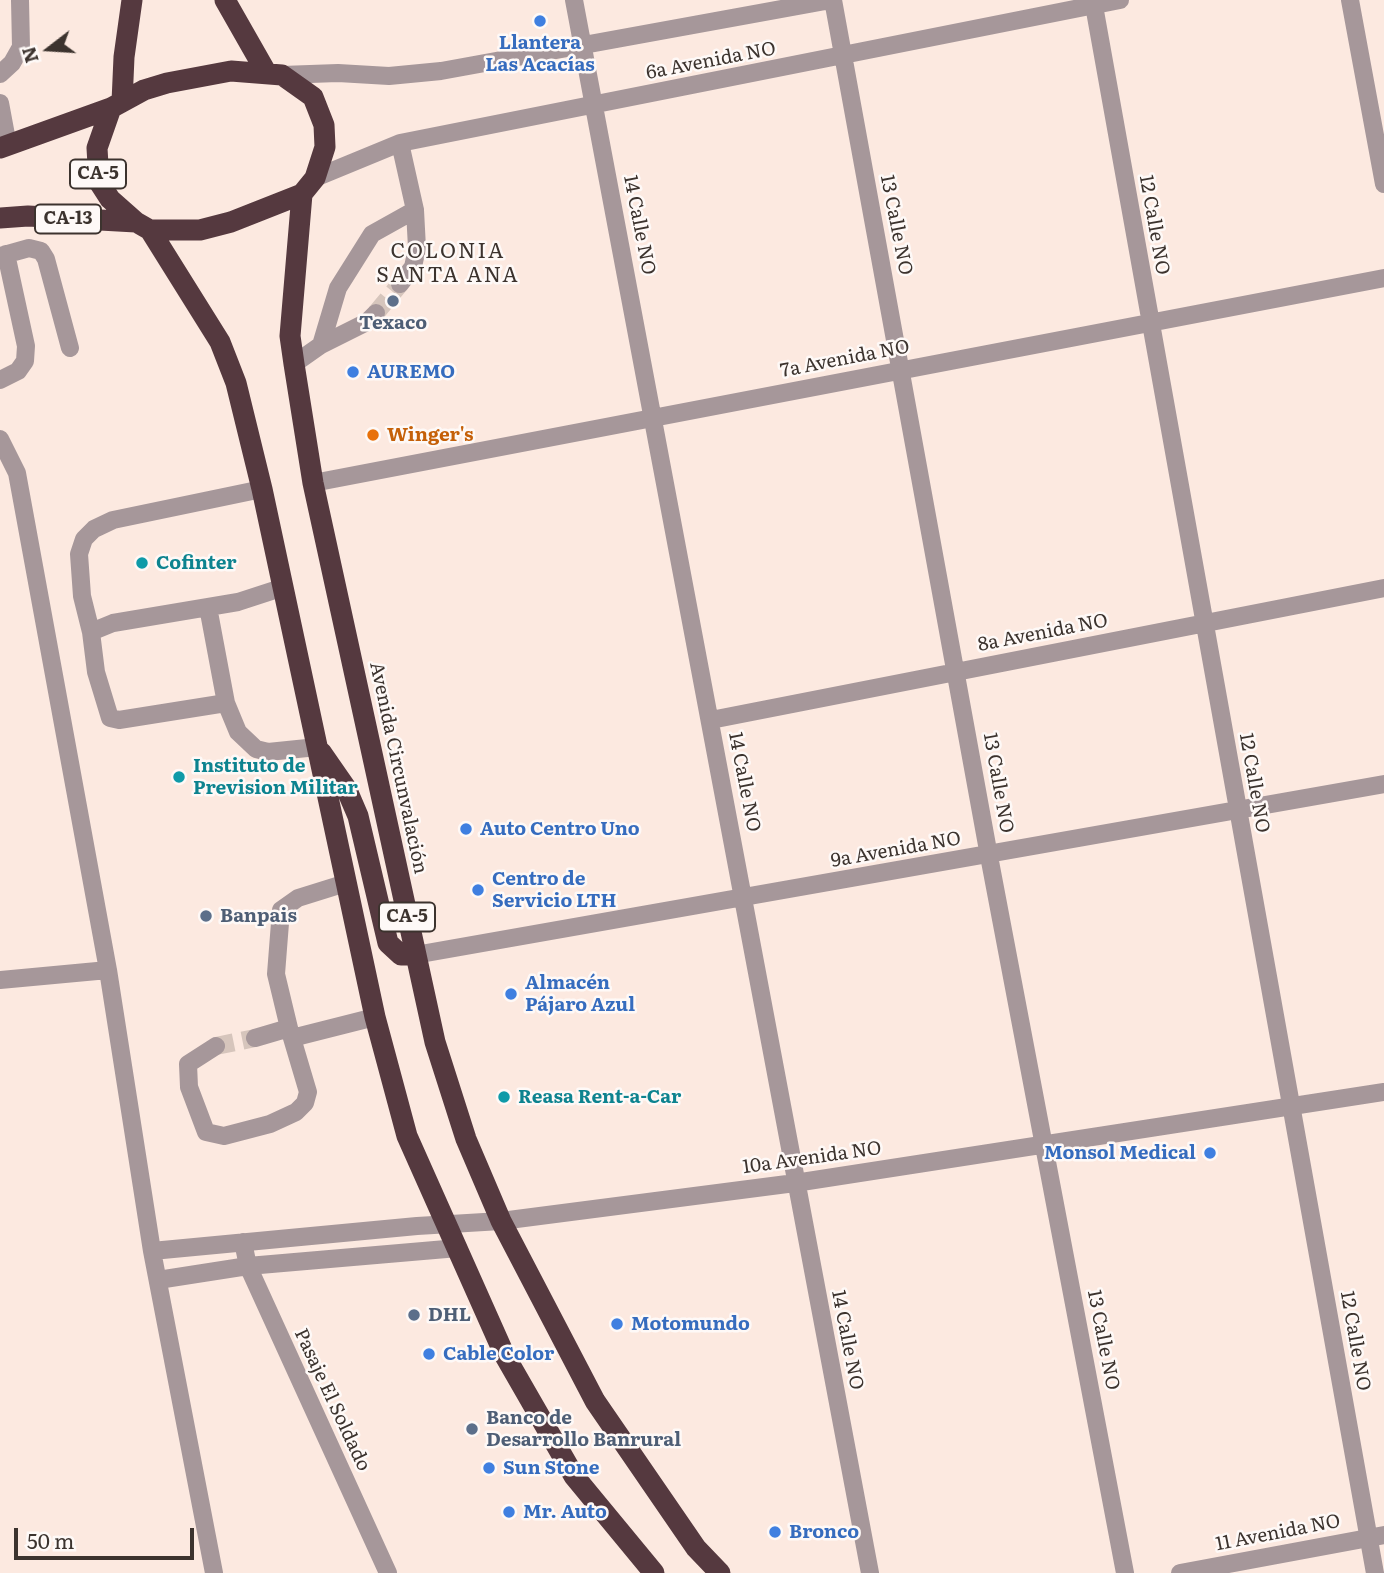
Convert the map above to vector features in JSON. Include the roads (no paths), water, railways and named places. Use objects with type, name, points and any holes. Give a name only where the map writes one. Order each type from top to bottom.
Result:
[{"type":"highway","points":[[117,105],[132,0]]},
{"type":"highway","points":[[225,0],[274,74]]},
{"type":"highway","points":[[4,147],[117,105],[144,90],[201,75],[274,74]]},
{"type":"highway","name":"CA-5","points":[[274,74],[313,97],[324,125],[325,147],[309,186]]},
{"type":"highway","name":"CA-5","points":[[117,105],[97,148],[99,182],[110,199],[143,226],[220,342],[236,383],[262,489],[281,588],[375,1017],[407,1136],[505,1356],[574,1476],[654,1573]]},
{"type":"highway","points":[[143,226],[200,230],[231,222],[309,186]]},
{"type":"highway","name":"Avenida Circunvalación","points":[[309,186],[290,336],[294,364],[313,483],[435,1042],[466,1139],[501,1221],[595,1401],[696,1548],[720,1573]]},
{"type":"highway","name":"CA-13","points":[[0,218],[28,216],[143,226]]},
{"type":"highway","points":[[317,747],[346,788],[358,816],[388,943],[401,955],[415,955]]},
{"type":"street","points":[[0,74],[12,63],[21,47],[20,0]]},
{"type":"street","name":"14 Calle NO","points":[[574,0],[745,897],[795,1183],[870,1573]]},
{"type":"street","name":"6a Avenida NO","points":[[274,74],[338,73],[389,76],[441,71],[832,0]]},
{"type":"street","name":"13 Calle NO","points":[[832,0],[958,671],[989,856],[1046,1144],[1125,1573]]},
{"type":"street","name":"6a Avenida NO","points":[[309,186],[400,143],[844,57],[1093,2],[1121,0]]},
{"type":"street","points":[[1350,0],[1384,184]]},
{"type":"street","name":"12 Calle NO","points":[[1093,2],[1291,1106],[1376,1536],[1375,1573]]},
{"type":"street","points":[[0,103],[4,147]]},
{"type":"street","points":[[400,143],[415,210],[417,248],[414,267],[400,284]]},
{"type":"street","points":[[321,345],[338,288],[372,234],[415,210]]},
{"type":"street","points":[[0,380],[18,371],[25,361],[3,255],[29,248],[41,251],[46,259],[70,348]]},
{"type":"street","name":"7a Avenida NO","points":[[313,483],[1384,278]]},
{"type":"street","points":[[294,364],[321,345],[367,322],[376,313]]},
{"type":"street","points":[[0,439],[17,473],[108,970],[152,1251],[214,1573]]},
{"type":"street","points":[[226,703],[118,720],[110,718],[96,672],[80,581],[79,554],[84,538],[94,529],[113,520],[262,489]]},
{"type":"street","points":[[91,632],[113,623],[238,602],[281,588]]},
{"type":"street","name":"8a Avenida NO","points":[[711,720],[1384,588]]},
{"type":"street","points":[[208,607],[226,703],[238,732],[256,749],[268,752],[317,747]]},
{"type":"street","name":"9a Avenida NO","points":[[415,955],[989,856],[1384,784]]},
{"type":"street","points":[[216,1046],[188,1064],[189,1087],[206,1132],[224,1136],[270,1124],[296,1112],[305,1103],[308,1092],[276,974],[281,910],[298,898],[346,883]]},
{"type":"street","points":[[0,980],[108,970]]},
{"type":"street","points":[[255,1038],[375,1017]]},
{"type":"street","name":"10a Avenida NO","points":[[152,1251],[446,1223],[501,1221],[795,1183],[1384,1092]]},
{"type":"street","name":"Pasaje El Soldado","points":[[243,1242],[248,1266],[388,1573]]},
{"type":"street","points":[[158,1280],[248,1266],[458,1248]]},
{"type":"street","name":"11 Avenida NO","points":[[1180,1573],[1376,1536]]},
{"type":"tunnel","points":[[376,313],[400,284]]},
{"type":"tunnel","points":[[216,1046],[255,1038]]},
{"type":"place","name":"Llantera Las Acacías","points":[[540,21]]},
{"type":"place","name":"Texaco","points":[[393,301]]},
{"type":"place","name":"AUREMO","points":[[353,372]]},
{"type":"place","name":"Winger's","points":[[373,435]]},
{"type":"place","name":"Cofinter","points":[[142,563]]},
{"type":"place","name":"Instituto de Prevision Militar","points":[[179,777]]},
{"type":"place","name":"Auto Centro Uno","points":[[466,829]]},
{"type":"place","name":"Centro de Servicio LTH","points":[[478,890]]},
{"type":"place","name":"Banpais","points":[[206,916]]},
{"type":"place","name":"Almacén Pájaro Azul","points":[[511,994]]},
{"type":"place","name":"Reasa Rent-a-Car","points":[[504,1097]]},
{"type":"place","name":"Monsol Medical","points":[[1210,1153]]},
{"type":"place","name":"DHL","points":[[414,1315]]},
{"type":"place","name":"Motomundo","points":[[617,1324]]},
{"type":"place","name":"Cable Color","points":[[429,1354]]},
{"type":"place","name":"Banco de Desarrollo Banrural","points":[[472,1429]]},
{"type":"place","name":"Sun Stone","points":[[489,1468]]},
{"type":"place","name":"Mr. Auto","points":[[509,1512]]},
{"type":"place","name":"Bronco","points":[[775,1532]]},
{"type":"district","name":"COLONIA SANTA ANA","points":[[448,264]]}]
